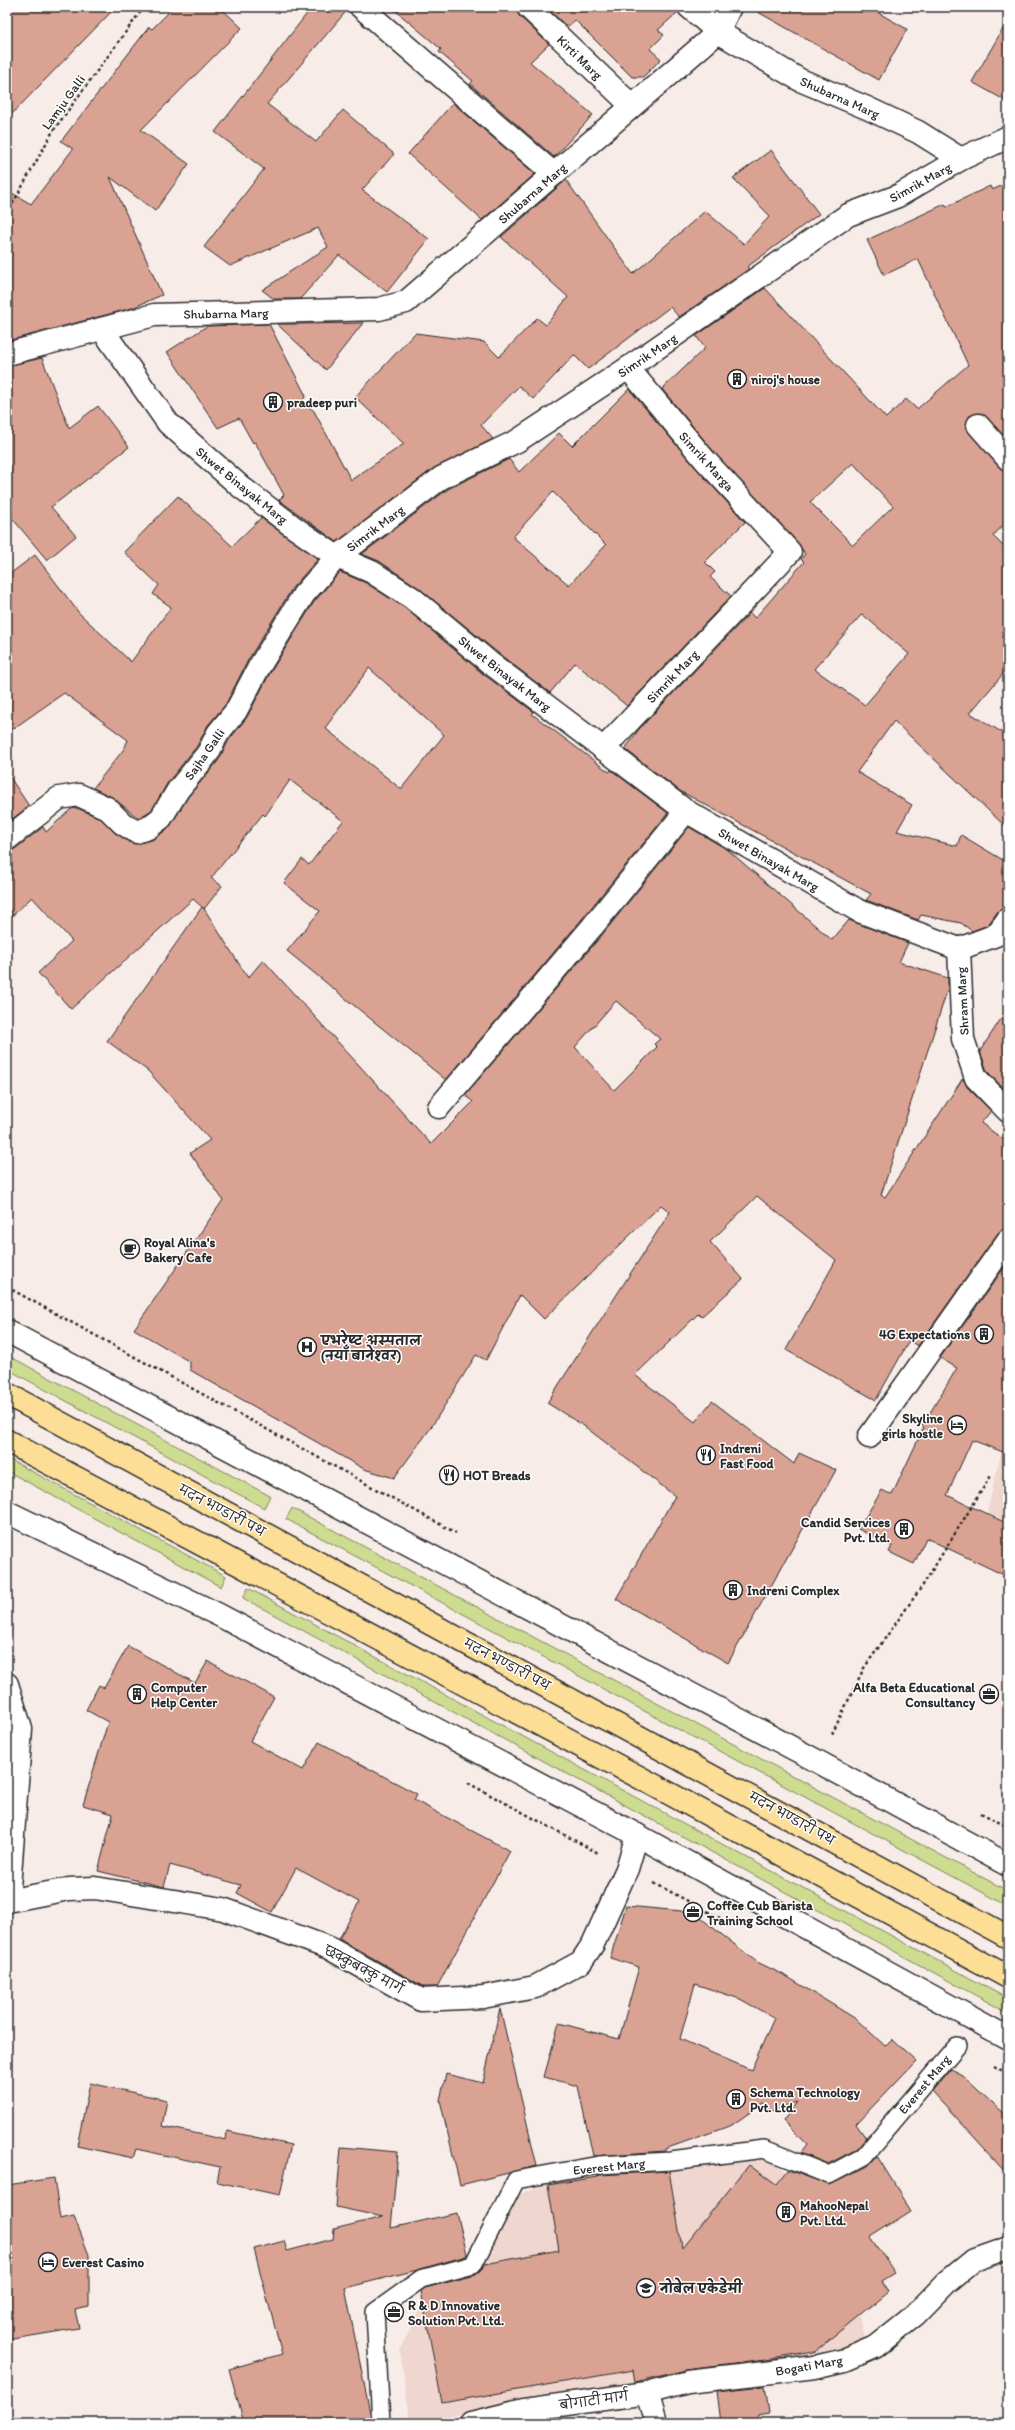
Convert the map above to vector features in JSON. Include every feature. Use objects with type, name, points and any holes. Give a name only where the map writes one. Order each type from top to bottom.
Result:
[{"type":"highway","name":"मदन भण्डारी पथ","points":[[7,1394],[673,1753],[1007,1936]]},
{"type":"highway","points":[[7,1441],[664,1791],[1008,1977]]},
{"type":"street","points":[[362,7],[554,174]]},
{"type":"street","name":"Kirti Marg","points":[[528,7],[632,106]]},
{"type":"street","points":[[689,7],[718,32],[730,7]]},
{"type":"street","name":"Shubarna Marg","points":[[7,354],[154,315],[379,309],[406,302],[718,32],[800,80],[918,132],[961,159]]},
{"type":"street","points":[[961,159],[1008,137]]},
{"type":"street","name":"Simrik Marg","points":[[337,557],[441,478],[517,441],[628,368],[848,215],[898,196],[961,159]]},
{"type":"street","name":"Shwet Binayak Marg","points":[[102,330],[168,423],[241,487],[295,528],[337,557],[372,572],[412,598],[490,663],[686,811],[860,911],[959,949]]},
{"type":"street","name":"Simrik Marga","points":[[628,368],[705,460],[790,552]]},
{"type":"street","points":[[978,425],[1008,459]]},
{"type":"street","name":"Simrik Marg","points":[[603,749],[790,552]]},
{"type":"street","name":"Sajha Galli","points":[[7,839],[59,798],[79,795],[107,808],[122,824],[136,832],[148,828],[161,818],[178,790],[208,753],[218,733],[236,711],[259,667],[304,594],[337,557]]},
{"type":"street","points":[[439,1107],[592,927],[686,811]]},
{"type":"street","points":[[959,949],[996,935],[1008,919]]},
{"type":"street","name":"Shram Marg","points":[[959,949],[963,1039],[976,1078],[1008,1111]]},
{"type":"street","points":[[869,1437],[1008,1240]]},
{"type":"street","points":[[7,1331],[801,1752],[1008,1865]]},
{"type":"street","points":[[7,1512],[219,1615],[637,1835],[1008,2038]]},
{"type":"street","points":[[7,1684],[21,1729],[8,1901]]},
{"type":"street","name":"छक्कुबक्कु मार्ग","points":[[8,1901],[69,1889],[95,1888],[223,1909],[329,1948],[421,2000],[483,1997],[535,1987],[581,1962],[593,1944],[627,1869],[637,1835]]},
{"type":"street","name":"Bogati Marg","points":[[647,2392],[688,2382],[815,2367],[851,2357],[874,2347],[916,2315],[947,2282],[974,2260],[1008,2248]]},
{"type":"street","points":[[647,2392],[656,2423]]},
{"type":"street","name":"बोगाटी मार्ग","points":[[471,2423],[524,2410],[647,2392]]},
{"type":"lane","name":"Everest Marg","points":[[381,2423],[375,2312],[421,2279],[473,2265],[516,2180],[599,2165],[671,2161],[764,2149],[830,2175],[863,2157],[922,2085],[957,2046]]},
{"type":"path","name":"Lamju Galli","points":[[7,214],[53,131],[144,7]]},
{"type":"path","points":[[7,1287],[461,1535]]},
{"type":"path","points":[[831,1736],[864,1668],[923,1586],[992,1474]]},
{"type":"path","points":[[824,1732],[838,1739]]},
{"type":"path","points":[[461,1779],[738,1927]]},
{"type":"path","points":[[980,1813],[1008,1827]]},
{"type":"path","points":[[957,2046],[1008,2075]]},
{"type":"shaded area","points":[[1008,1366],[1008,1525],[987,1512],[1006,1432]]},
{"type":"shaded area","name":"नोबेल एकेडेमी","points":[[728,2141],[769,2159],[838,2214],[865,2339],[815,2358],[573,2395],[410,2423],[400,2349],[420,2309],[513,2197],[624,2154],[696,2153]]},
{"type":"green space","points":[[7,1355],[270,1496],[264,1508],[7,1369]]},
{"type":"green space","points":[[7,1458],[226,1576],[221,1587],[7,1471]]},
{"type":"green space","points":[[292,1508],[1008,1891],[1008,1906],[286,1519]]},
{"type":"green space","points":[[248,1588],[1008,1999],[1008,2013],[243,1598]]},
{"type":"building","points":[[7,7],[116,7],[7,119]]},
{"type":"building","points":[[174,7],[220,7],[242,28],[141,130],[189,164],[155,211],[110,177],[162,295],[132,308],[7,341],[7,190],[31,204],[73,149],[61,141],[149,27],[152,29]]},
{"type":"building","points":[[312,7],[349,8],[267,104],[316,142],[343,110],[394,154],[362,190],[429,239],[387,292],[339,255],[300,299],[274,299],[262,290],[328,247],[318,228],[230,266],[204,247],[264,169],[215,132]]},
{"type":"building","points":[[391,7],[516,7],[519,16],[549,44],[530,62],[593,115],[554,157],[470,84],[473,81],[439,52],[441,49]]},
{"type":"building","points":[[546,7],[677,7],[678,12],[658,30],[664,35],[650,49],[661,59],[643,77],[632,77],[575,20],[567,27]]},
{"type":"building","points":[[749,7],[868,7],[907,29],[879,80]]},
{"type":"building","points":[[1008,20],[1008,102],[972,82]]},
{"type":"building","points":[[453,103],[535,174],[482,220],[408,154]]},
{"type":"building","points":[[771,150],[819,214],[747,267],[749,269],[679,317],[670,307],[588,369],[574,355],[533,399],[519,386],[481,425],[493,439],[434,468],[337,542],[279,500],[284,495],[255,442],[253,443],[239,418],[218,428],[167,352],[207,326],[269,324],[306,396],[302,401],[314,411],[351,480],[404,444],[355,397],[415,333],[484,342],[499,357],[537,318],[546,325],[568,297],[501,237],[566,180],[633,274],[705,211],[744,244],[770,216],[733,178]]},
{"type":"building","points":[[1008,183],[1008,440],[982,413],[969,416],[966,427],[999,467],[1008,471],[1008,520],[993,536],[1008,551],[1008,668],[970,713],[1008,736],[1008,829],[894,721],[857,772],[912,805],[897,831],[957,846],[961,835],[1008,863],[1008,907],[998,911],[988,925],[972,931],[961,923],[921,915],[918,920],[866,900],[871,894],[680,791],[625,749],[639,729],[750,613],[755,618],[804,562],[801,559],[805,554],[799,544],[714,452],[662,389],[705,348],[696,336],[765,288],[886,418],[906,399],[917,409],[968,365],[918,259],[884,275],[867,240],[945,204],[946,207],[990,186],[992,190]],"holes":[[[853,463],[893,506],[853,545],[810,502]],[[862,614],[909,654],[865,705],[814,669]]]},
{"type":"building","points":[[363,323],[326,370],[277,324],[298,324]]},
{"type":"building","points":[[42,358],[69,428],[98,406],[129,447],[51,507],[76,536],[47,560],[7,512],[7,366]]},
{"type":"building","points":[[629,389],[696,468],[745,522],[705,562],[715,572],[710,577],[731,596],[627,706],[575,663],[550,693],[498,653],[419,588],[379,561],[362,554],[448,489],[509,459],[519,472],[559,433],[572,446]],"holes":[[[553,492],[606,545],[569,585],[513,537]]]},
{"type":"building","points":[[178,496],[232,546],[261,518],[318,559],[293,587],[248,660],[226,704],[208,725],[197,746],[168,782],[152,810],[138,818],[112,797],[93,788],[124,749],[128,740],[64,693],[7,733],[7,576],[35,555],[79,613],[131,662],[171,607],[153,594],[159,585],[124,552]]},
{"type":"building","points":[[340,572],[366,583],[405,608],[482,673],[534,712],[532,714],[609,772],[611,770],[668,813],[582,919],[446,1080],[287,951],[320,911],[284,883],[302,859],[309,865],[343,821],[290,780],[265,816],[263,814],[211,878],[222,886],[204,909],[248,978],[263,960],[431,1144],[473,1102],[465,1095],[602,935],[689,827],[728,850],[832,940],[849,920],[908,943],[899,962],[948,978],[948,988],[881,1195],[885,1197],[963,1078],[967,1087],[991,1111],[981,1123],[1008,1143],[1008,1228],[998,1233],[918,1346],[909,1341],[876,1400],[786,1350],[836,1260],[757,1196],[710,1242],[743,1279],[701,1317],[698,1314],[635,1375],[695,1422],[712,1401],[794,1464],[799,1453],[836,1470],[728,1663],[616,1599],[675,1496],[584,1426],[547,1403],[670,1212],[661,1205],[544,1319],[520,1295],[486,1360],[476,1355],[430,1429],[394,1478],[364,1469],[190,1370],[190,1362],[134,1329],[223,1200],[190,1153],[210,1140],[148,1071],[107,1041],[202,907],[193,899],[71,1009],[38,973],[72,941],[32,897],[7,921],[7,851],[15,849],[43,827],[46,832],[71,809],[77,808],[100,818],[115,833],[134,844],[152,840],[169,828],[188,797],[218,761],[229,740],[247,717],[270,673],[314,602]],"holes":[[[369,668],[444,735],[401,789],[325,728]],[[616,1001],[660,1039],[654,1044],[657,1047],[614,1090],[575,1047]]]},
{"type":"building","points":[[7,773],[29,806],[7,823]]},
{"type":"building","points":[[1008,1008],[1007,1092],[987,1071],[980,1051]]},
{"type":"building","points":[[1008,1262],[1008,1454],[972,1440],[947,1495],[1008,1524],[1008,1577],[926,1538],[914,1564],[889,1552],[892,1546],[858,1529],[882,1490],[892,1495],[924,1427],[922,1426],[957,1368],[940,1358]]},
{"type":"building","points":[[128,1646],[195,1683],[208,1661],[274,1697],[250,1741],[303,1770],[319,1742],[417,1794],[414,1800],[510,1851],[437,1987],[424,1987],[339,1939],[359,1902],[296,1868],[272,1912],[237,1893],[241,1885],[170,1865],[164,1887],[98,1871],[113,1814],[83,1805],[108,1722],[86,1710],[99,1685],[104,1688]]},
{"type":"building","points":[[626,1906],[693,1912],[757,1962],[786,1976],[856,2019],[885,2046],[892,2039],[916,2061],[856,2124],[866,2138],[857,2149],[828,2164],[801,2153],[807,2145],[783,2121],[797,2102],[772,2111],[763,2103],[732,2125],[665,2149],[665,2151],[593,2156],[578,2086],[544,2077],[559,2023],[619,2039],[639,1967],[610,1958]],"holes":[[[695,1984],[740,1999],[774,2018],[751,2070],[680,2039]]]},
{"type":"building","points":[[500,2008],[537,2166],[460,2185],[440,2100],[446,2074],[483,2083]]},
{"type":"building","points":[[951,2069],[963,2075],[1008,2117],[1008,2174],[932,2091]]},
{"type":"building","points":[[90,2083],[167,2100],[162,2126],[226,2140],[227,2131],[291,2145],[280,2195],[217,2182],[220,2167],[136,2149],[133,2158],[77,2146]]},
{"type":"building","points":[[341,2147],[398,2152],[391,2228],[457,2213],[467,2254],[466,2256],[417,2270],[345,2288],[371,2418],[343,2423],[244,2423],[229,2369],[282,2354],[254,2249],[284,2241],[287,2251],[333,2239],[334,2229],[383,2217],[336,2207]]},
{"type":"building","name":"नोबेल एकेडेमी","points":[[877,2156],[911,2211],[870,2237],[895,2273],[882,2281],[889,2291],[814,2352],[686,2370],[635,2382],[633,2370],[442,2403],[421,2291],[425,2288],[476,2275],[485,2264],[559,2250],[548,2185],[598,2177],[597,2176],[600,2175],[669,2171],[682,2248],[749,2165],[776,2185],[788,2170],[830,2185],[868,2166]]},
{"type":"building","name":"Everest Casino","points":[[54,2178],[60,2219],[74,2216],[89,2255],[89,2307],[75,2310],[79,2328],[7,2340],[7,2185]]},
{"type":"building","points":[[765,2386],[769,2414],[756,2416],[758,2423],[721,2423],[717,2391]]},
{"type":"place","name":"niroj's house","points":[[737,379]]},
{"type":"place","name":"pradeep puri","points":[[273,402]]},
{"type":"place","name":"Royal Alina's Bakery Cafe","points":[[130,1249]]},
{"type":"place","name":"4G Expectations","points":[[984,1334]]},
{"type":"place","name":"एभरेष्ट अस्पताल (नयाँ बानेश्वर)","points":[[307,1347]]},
{"type":"place","name":"Skyline girls hostle","points":[[957,1425]]},
{"type":"place","name":"Indreni Fast Food","points":[[706,1455]]},
{"type":"place","name":"HOT Breads","points":[[449,1475]]},
{"type":"place","name":"Candid Services Pvt. Ltd.","points":[[904,1529]]},
{"type":"place","name":"Indreni Complex","points":[[733,1590]]},
{"type":"place","name":"Computer Help Center","points":[[137,1694]]},
{"type":"place","name":"Alfa Beta Educational Consultancy","points":[[989,1694]]},
{"type":"place","name":"Coffee Cub Barista Training School","points":[[693,1912]]},
{"type":"place","name":"Schema Technology Pvt. Ltd.","points":[[736,2099]]},
{"type":"place","name":"MahooNepal Pvt. Ltd.","points":[[786,2212]]},
{"type":"place","name":"Everest Casino","points":[[48,2262]]},
{"type":"place","name":"नोबेल एकेडेमी","points":[[646,2288]]},
{"type":"place","name":"R & D Innovative Solution Pvt. Ltd.","points":[[394,2312]]}]
